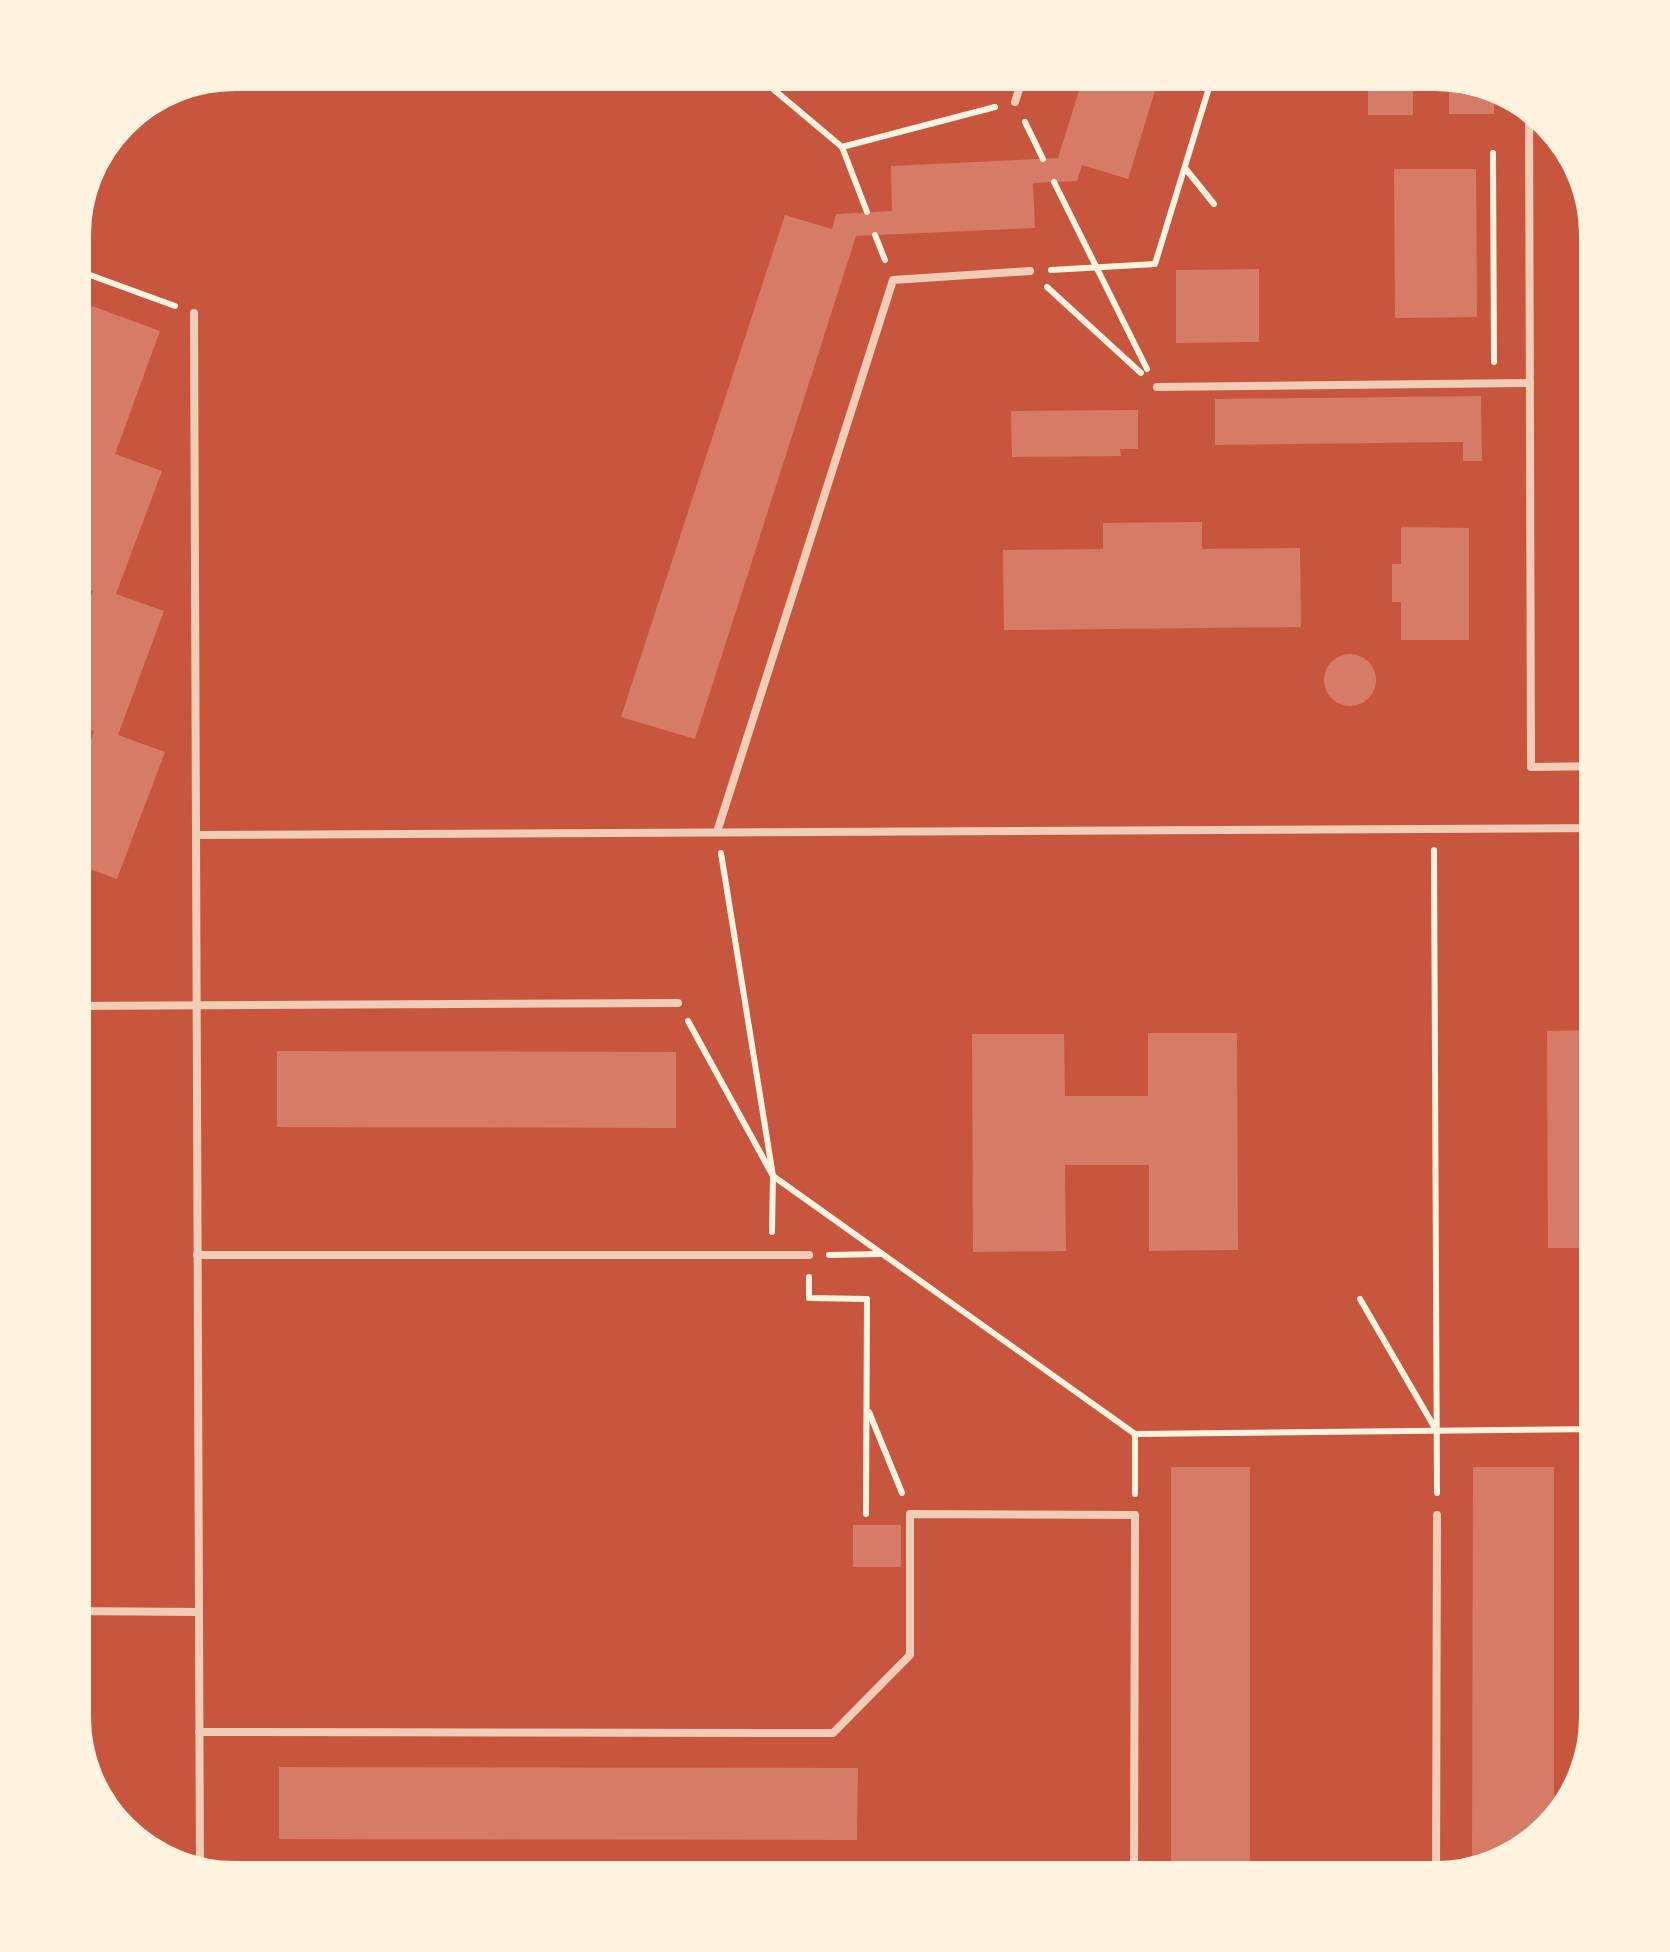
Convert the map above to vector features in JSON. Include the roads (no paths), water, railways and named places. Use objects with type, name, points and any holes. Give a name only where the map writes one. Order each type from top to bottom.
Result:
[{"type":"lane","points":[[1015,102],[1020,85]]},
{"type":"lane","points":[[1529,119],[1531,767],[1585,766]]},
{"type":"lane","points":[[718,832],[892,280],[1030,272]]},
{"type":"lane","points":[[194,313],[200,1863]]},
{"type":"lane","points":[[1156,388],[1530,384]]},
{"type":"lane","points":[[196,834],[1585,828]]},
{"type":"lane","points":[[85,1006],[678,1003]]},
{"type":"lane","points":[[197,1254],[809,1255]]},
{"type":"lane","points":[[199,1732],[832,1733],[910,1655],[910,1514],[1134,1515],[1134,1867]]},
{"type":"lane","points":[[1436,1867],[1437,1515]]},
{"type":"lane","points":[[85,1611],[199,1612]]}]
